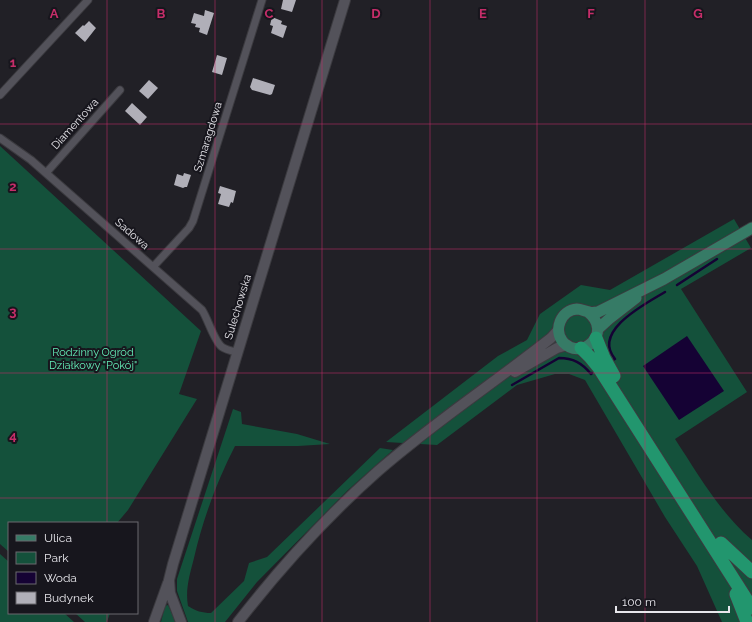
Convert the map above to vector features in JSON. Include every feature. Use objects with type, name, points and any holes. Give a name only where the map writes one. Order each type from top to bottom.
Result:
[{"type":"highway","points":[[597,334],[604,358],[616,380],[752,594]]},
{"type":"highway","points":[[574,347],[590,357],[600,368],[752,608]]},
{"type":"highway","points":[[721,543],[752,572]]},
{"type":"highway","points":[[720,558],[747,622]]},
{"type":"main road","name":"Sulechowska","points":[[181,622],[170,593],[169,580],[344,0]]},
{"type":"main road","points":[[574,347],[560,336],[559,329],[562,318],[570,311],[577,309],[588,312],[598,312],[657,282],[752,228]]},
{"type":"main road","points":[[480,391],[557,348],[587,347],[592,343],[609,319],[657,282]]},
{"type":"main road","points":[[588,312],[596,321],[597,334]]},
{"type":"main road","points":[[238,622],[282,569],[335,512],[355,493],[416,439],[551,338],[559,329]]},
{"type":"main road","points":[[154,622],[169,580]]},
{"type":"street","points":[[0,95],[88,0]]},
{"type":"street","name":"Szmaragdowa","points":[[153,267],[194,221],[262,0]]},
{"type":"street","name":"Diamentowa","points":[[46,173],[120,90]]},
{"type":"street","name":"Sadowa","points":[[0,138],[22,153],[46,173],[202,310],[216,340],[221,346],[237,352]]},
{"type":"green space","name":"Rodzinny Ogród Działkowy \"Pokój\"","points":[[0,146],[201,331],[179,394],[197,399],[128,510],[118,522],[8,522],[8,551],[0,544]]},
{"type":"green space","points":[[734,219],[751,248],[681,289],[747,392],[675,439],[720,505],[740,529],[752,540],[752,622],[722,622],[697,566],[665,517],[585,380],[569,374],[555,374],[517,385],[437,445],[386,442],[498,356],[527,340],[540,314],[581,285],[610,290]]},
{"type":"green space","points":[[233,409],[241,412],[242,424],[297,434],[330,444],[298,446],[235,446],[216,487],[206,515],[188,582],[188,606],[202,612],[211,613],[244,581],[249,563],[267,557],[380,448],[393,450],[348,490],[257,582],[225,622],[188,622],[177,591],[177,579]]},
{"type":"green space","points":[[0,554],[8,561],[8,614],[65,614],[74,622],[0,622]]},
{"type":"green space","points":[[168,605],[176,622],[161,622],[165,606]]},
{"type":"green space","points":[[76,614],[110,614],[107,622],[85,622]]},
{"type":"water","points":[[687,336],[724,391],[679,420],[643,366]]},
{"type":"building","points":[[283,0],[296,0],[292,12],[281,9]]},
{"type":"building","points":[[205,10],[214,13],[207,35],[199,32],[200,28],[195,27],[196,24],[191,23],[194,13],[204,16]]},
{"type":"building","points":[[272,17],[282,21],[281,24],[287,26],[283,38],[271,33],[273,26],[270,25]]},
{"type":"building","points":[[89,21],[96,28],[85,42],[75,33]]},
{"type":"building","points":[[217,55],[227,58],[222,75],[212,72]]},
{"type":"building","points":[[253,78],[275,85],[272,94],[270,95],[252,90],[250,87]]},
{"type":"building","points":[[149,80],[158,88],[148,99],[139,91]]},
{"type":"building","points":[[132,103],[147,117],[140,125],[125,111]]},
{"type":"building","points":[[184,173],[191,175],[187,187],[183,188],[174,185],[177,174],[183,176]]},
{"type":"building","points":[[220,186],[236,191],[233,203],[231,202],[229,207],[218,204],[221,194],[218,193]]},
{"type":"waterway","points":[[677,285],[717,259]]},
{"type":"waterway","points":[[613,360],[615,359],[610,349],[610,338],[616,328],[624,319],[646,303],[665,292]]},
{"type":"waterway","points":[[512,385],[559,358],[577,362],[591,374],[592,373]]}]
